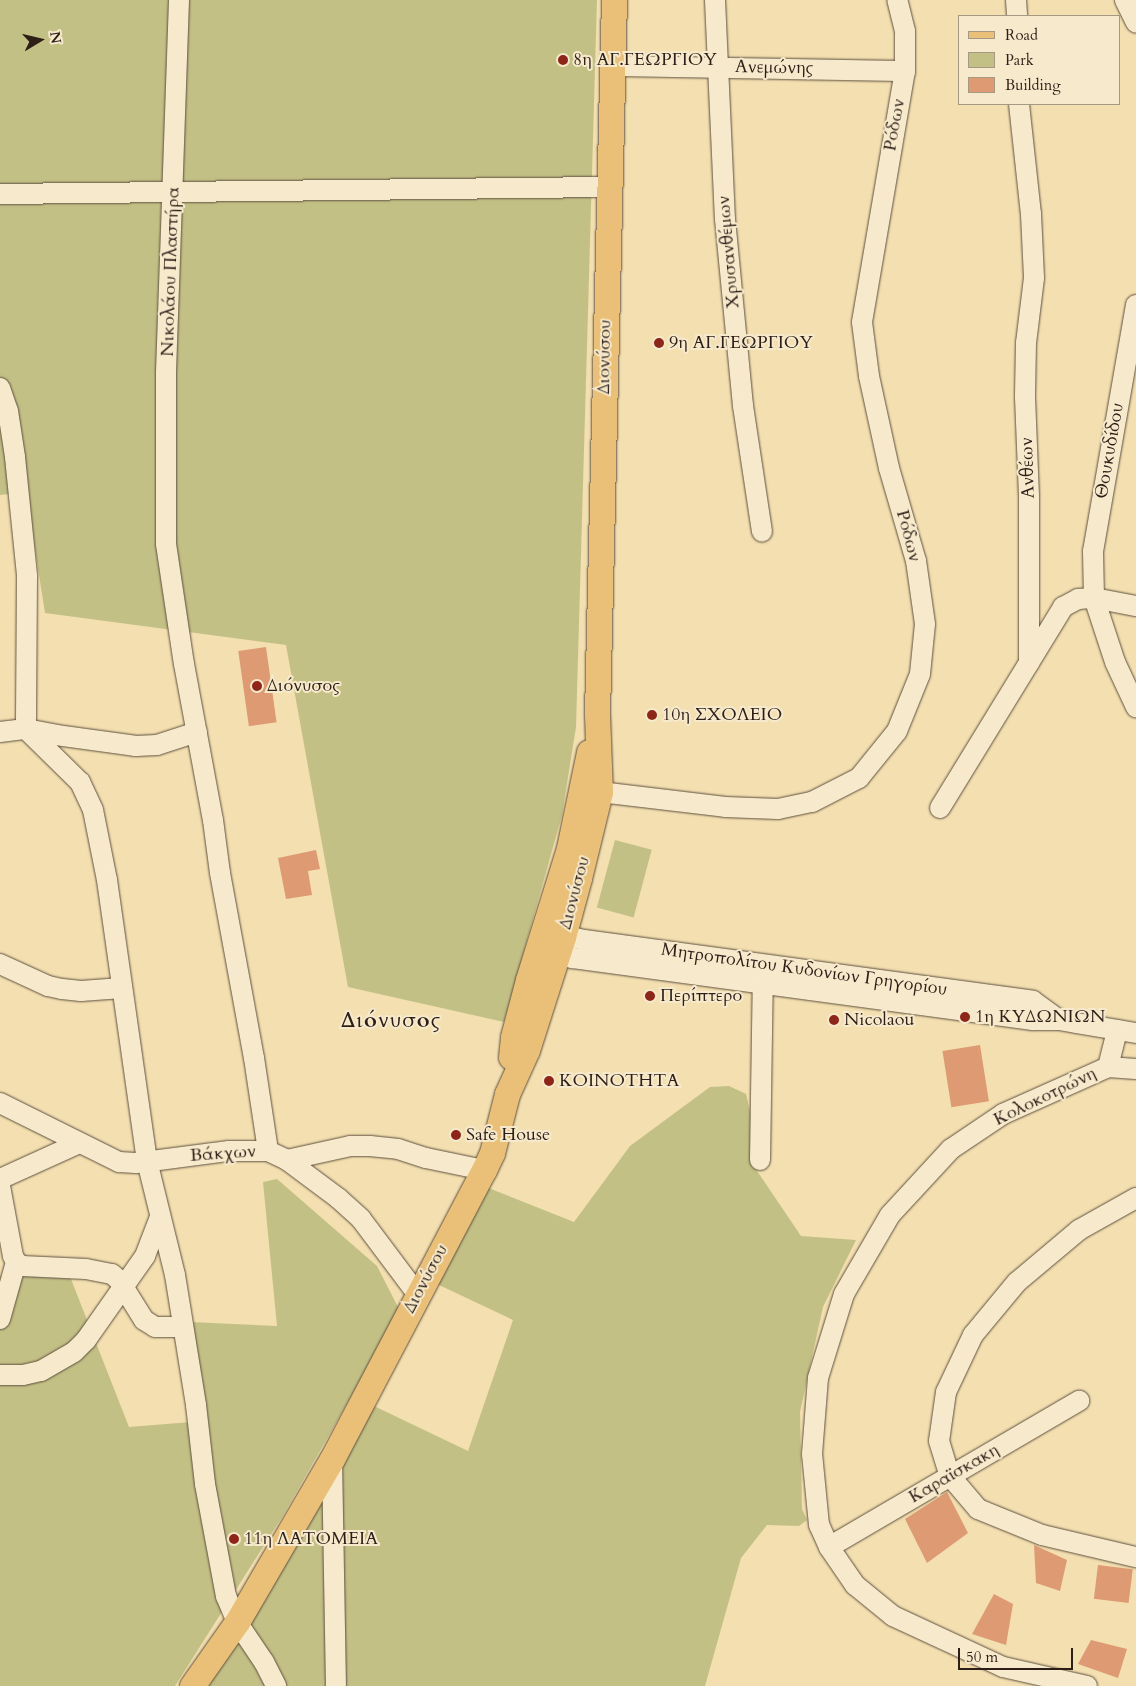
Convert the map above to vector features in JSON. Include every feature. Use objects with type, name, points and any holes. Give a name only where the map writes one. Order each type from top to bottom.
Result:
[{"type":"main road","name":"Διονύσου","points":[[192,1686],[237,1622],[332,1459],[492,1153],[507,1094],[513,1037],[550,943],[569,848],[591,792],[597,714],[614,0]]},
{"type":"street","name":"Νικολάου Πλαστήρα","points":[[179,0],[174,191],[166,373],[166,544],[213,820],[220,873],[256,1066],[268,1151]]},
{"type":"street","name":"Χρυσανθέμων","points":[[715,0],[727,248],[743,406],[762,532]]},
{"type":"street","name":"Ρόδων","points":[[591,792],[725,807],[778,809],[812,802],[859,778],[897,731],[920,674],[925,624],[916,561],[889,468],[869,376],[862,322],[904,71],[906,31],[897,0]]},
{"type":"street","points":[[1016,0],[1017,15]]},
{"type":"street","points":[[1125,0],[1136,23]]},
{"type":"street","name":"Ανεμώνης","points":[[613,66],[904,71]]},
{"type":"street","name":"Ανθέων","points":[[1019,105],[1031,214],[1034,278],[1026,343],[1025,397],[1029,496],[1029,663]]},
{"type":"street","points":[[0,194],[610,187]]},
{"type":"street","name":"Θουκυδίδου","points":[[1136,305],[1093,551],[1094,598],[1115,662],[1136,707]]},
{"type":"street","points":[[0,388],[8,411],[15,457],[27,576],[26,729],[80,782],[90,801],[107,880],[148,1161],[175,1275],[215,1541],[226,1596],[237,1622],[264,1662],[276,1686]]},
{"type":"street","points":[[940,808],[1063,607],[1078,599],[1094,598],[1136,606]]},
{"type":"street","points":[[0,732],[26,729],[136,746],[157,745],[197,732]]},
{"type":"street","name":"Μητροπολίτου Κυδονίων Γρηγορίου","points":[[550,943],[763,974],[1033,1001],[1059,1020],[1126,1032]]},
{"type":"street","points":[[0,964],[48,986],[62,989],[81,991],[122,988]]},
{"type":"street","points":[[760,1160],[763,974]]},
{"type":"street","points":[[1108,1067],[1126,1032]]},
{"type":"street","name":"Κολοκοτρώνη","points":[[1087,1686],[1002,1667],[892,1616],[854,1585],[829,1547],[819,1524],[812,1454],[818,1378],[844,1294],[885,1222],[951,1149],[1002,1114],[1108,1067],[1136,1069]]},
{"type":"street","name":"Βάκχων","points":[[0,1103],[77,1144],[119,1162],[148,1161],[229,1151],[268,1151],[287,1160],[338,1198],[361,1219],[418,1295]]},
{"type":"street","points":[[0,1179],[77,1144]]},
{"type":"street","points":[[287,1160],[350,1146],[370,1146],[398,1149],[426,1158],[484,1170]]},
{"type":"street","points":[[0,1186],[12,1256],[16,1262],[22,1266],[101,1270],[112,1274],[139,1314],[155,1327],[182,1327]]},
{"type":"street","points":[[1136,1198],[1079,1230],[1017,1282],[973,1335],[946,1392],[939,1441],[950,1476],[978,1509],[1042,1535],[1136,1557]]},
{"type":"street","points":[[0,1375],[22,1375],[40,1371],[74,1352],[86,1340],[145,1256],[160,1217]]},
{"type":"street","points":[[0,1320],[5,1286],[16,1262]]},
{"type":"street","name":"Καραϊσκακη","points":[[829,1547],[1079,1401]]},
{"type":"street","name":"Διονύσου","points":[[332,1459],[336,1686]]},
{"type":"green space","points":[[0,0],[597,0],[576,727],[562,815],[504,1022],[348,987],[286,645],[45,613],[26,492],[0,495]]},
{"type":"green space","points":[[615,840],[652,850],[634,917],[597,908]]},
{"type":"green space","points":[[729,1086],[746,1094],[754,1128],[753,1165],[801,1236],[856,1240],[823,1307],[800,1412],[802,1509],[807,1520],[799,1526],[767,1525],[741,1558],[705,1686],[207,1686],[374,1406],[468,1451],[513,1320],[437,1284],[486,1187],[574,1222],[630,1146],[710,1087]]},
{"type":"green space","points":[[277,1179],[377,1266],[400,1311],[282,1517],[175,1686],[0,1686],[0,1276],[69,1274],[129,1427],[191,1422],[190,1322],[277,1326],[263,1182]]},
{"type":"building","name":"Διόνυσος","points":[[266,647],[277,722],[249,726],[238,651]]},
{"type":"building","points":[[316,850],[320,869],[308,871],[312,895],[286,899],[278,858]]},
{"type":"building","points":[[980,1045],[989,1101],[951,1107],[942,1051]]},
{"type":"building","points":[[947,1492],[968,1533],[927,1563],[905,1519]]},
{"type":"building","points":[[1034,1545],[1067,1560],[1060,1591],[1036,1583]]},
{"type":"building","points":[[1098,1565],[1133,1569],[1129,1603],[1094,1599]]},
{"type":"building","points":[[994,1594],[1013,1604],[1006,1645],[972,1634]]},
{"type":"building","points":[[1091,1640],[1127,1649],[1118,1678],[1078,1664]]},
{"type":"place","name":"8η ΑΓ.ΓΕΩΡΓΙΟΥ","points":[[563,60]]},
{"type":"place","name":"9η ΑΓ.ΓΕΩΡΓΙΟΥ","points":[[659,343]]},
{"type":"place","name":"Διόνυσος","points":[[257,686]]},
{"type":"place","name":"10η ΣΧΟΛΕΙΟ","points":[[652,715]]},
{"type":"place","name":"Περίπτερο","points":[[650,996]]},
{"type":"place","name":"1η ΚΥΔΩΝΙΩΝ","points":[[965,1017]]},
{"type":"place","name":"Nicolaou","points":[[834,1020]]},
{"type":"place","name":"ΚΟΙΝΟΤΗΤΑ","points":[[549,1081]]},
{"type":"place","name":"Safe House","points":[[456,1135]]},
{"type":"place","name":"11η ΛΑΤΟΜΕΙΑ","points":[[234,1539]]},
{"type":"district","name":"Διόνυσος","points":[[391,1021]]}]
